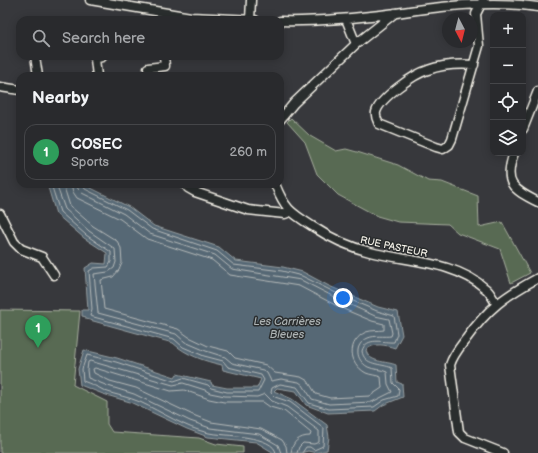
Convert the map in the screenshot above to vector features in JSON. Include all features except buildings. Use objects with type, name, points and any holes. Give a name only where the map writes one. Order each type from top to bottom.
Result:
[{"type":"street","points":[[90,0],[160,16]]},
{"type":"street","points":[[250,16],[251,0]]},
{"type":"street","points":[[284,21],[346,19],[482,1],[510,2],[538,7]]},
{"type":"street","points":[[474,65],[461,64],[428,69],[409,79],[379,106],[376,113],[379,124],[436,147],[443,149],[449,145],[452,139],[474,65],[479,46],[476,14],[482,1]]},
{"type":"street","points":[[284,115],[294,103],[356,44],[395,13]]},
{"type":"street","points":[[346,19],[356,44]]},
{"type":"street","points":[[36,60],[37,72]]},
{"type":"street","points":[[95,60],[97,72]]},
{"type":"street","points":[[148,68],[165,66],[164,60]]},
{"type":"street","points":[[0,87],[16,89]]},
{"type":"street","points":[[526,122],[537,95]]},
{"type":"street","points":[[513,156],[508,173],[510,182],[515,189],[538,202]]},
{"type":"street","points":[[190,188],[195,192],[248,210],[285,214],[290,212]]},
{"type":"street","name":"RUE PASTEUR","points":[[277,188],[290,212],[321,233],[356,248],[439,265],[454,270],[476,281],[486,289],[496,303]]},
{"type":"street","points":[[0,214],[14,242],[21,249],[42,257],[54,275]]},
{"type":"street","points":[[503,453],[465,438],[459,432],[450,372],[452,358],[476,325],[496,303],[538,278]]},
{"type":"green space","points":[[291,118],[310,136],[336,151],[346,149],[357,152],[398,165],[428,181],[442,182],[478,196],[479,227],[502,222],[530,273],[511,283],[500,249],[458,233],[448,224],[398,222],[377,216],[338,195],[317,174],[305,142],[287,122]]},
{"type":"green space","points":[[0,310],[80,311],[73,385],[107,402],[107,424],[112,432],[199,438],[216,444],[243,447],[243,453],[0,453]]},
{"type":"water","name":"Les Carrières Bleues","points":[[48,188],[91,188],[129,207],[154,226],[219,247],[236,261],[283,267],[303,272],[329,286],[378,307],[398,312],[402,335],[395,348],[384,345],[376,345],[369,347],[366,350],[370,357],[378,361],[396,365],[397,382],[402,384],[403,397],[383,405],[375,411],[328,413],[306,405],[296,391],[277,388],[274,391],[292,399],[327,425],[329,437],[327,450],[316,453],[308,451],[301,453],[274,453],[256,442],[208,437],[187,429],[130,402],[80,385],[78,369],[84,350],[117,358],[175,377],[177,374],[211,382],[212,385],[227,388],[257,388],[261,379],[223,370],[222,365],[196,357],[173,343],[86,319],[86,317],[82,316],[82,310],[88,310],[85,268],[93,263],[106,264],[107,253],[84,238],[56,214]]},
{"type":"place","name":"COSEC","points":[[38,348]]}]
